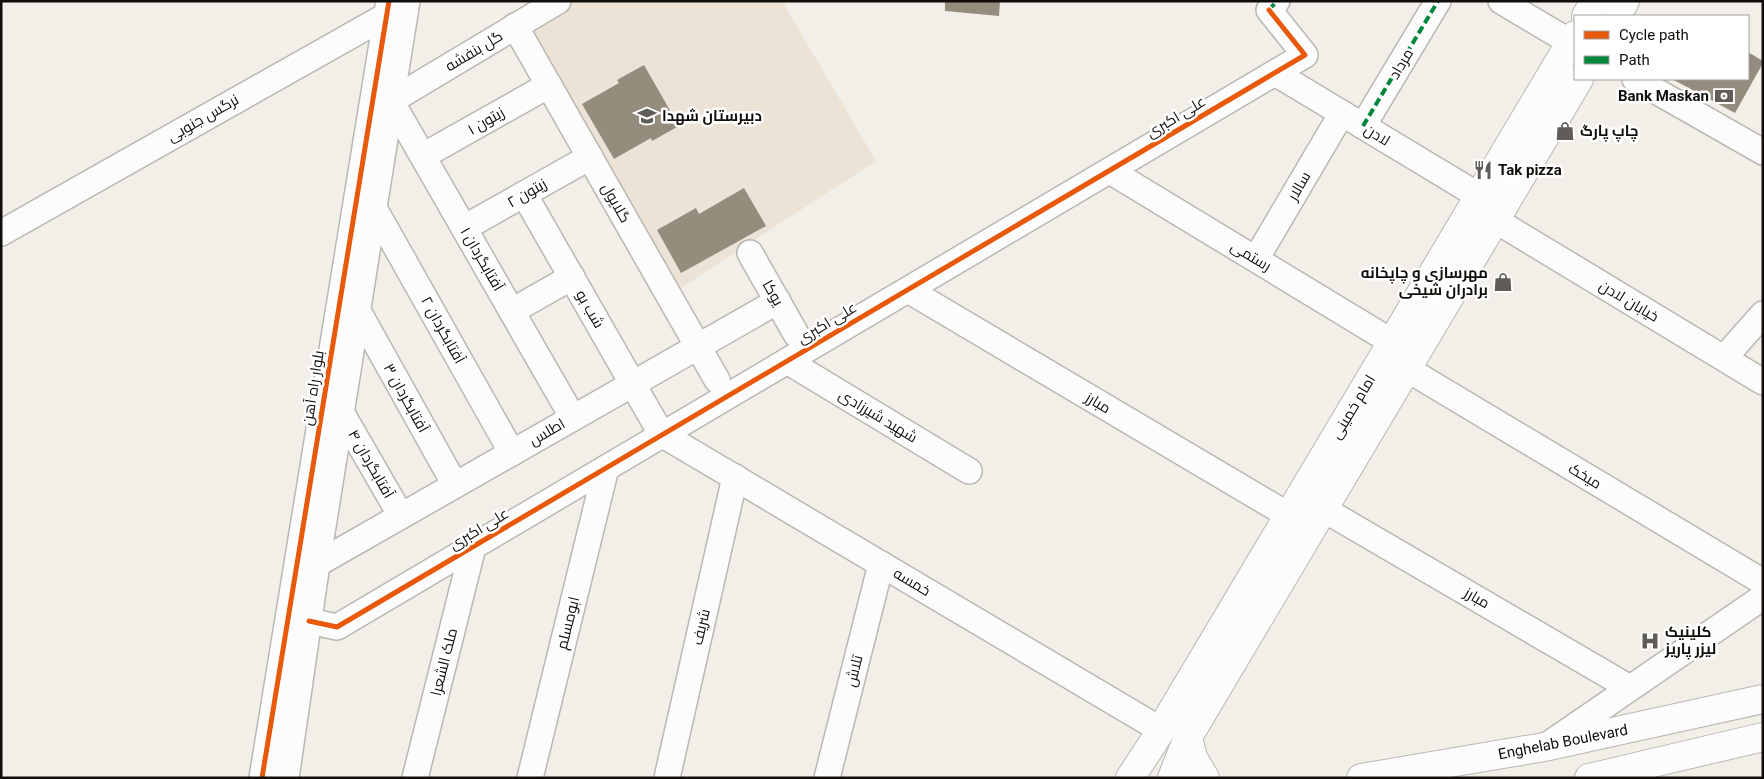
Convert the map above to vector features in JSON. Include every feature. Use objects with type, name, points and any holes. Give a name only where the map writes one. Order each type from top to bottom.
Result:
[{"type":"main road","points":[[1587,15],[1595,1]]},
{"type":"main road","points":[[1617,15],[1625,1]]},
{"type":"main road","name":"امام خمینی","points":[[1130,778],[1161,730],[1479,196],[1574,41]]},
{"type":"main road","name":"امام خمینی","points":[[1172,778],[1188,737],[1578,80]]},
{"type":"main road","name":"Enghelab Boulevard","points":[[1361,778],[1444,771],[1763,699]]},
{"type":"main road","points":[[1188,737],[1193,758],[1205,778]]},
{"type":"main road","points":[[1604,776],[1763,737]]},
{"type":"street","name":"گل بنفشه","points":[[391,101],[558,1]]},
{"type":"street","name":"مرداد","points":[[1363,126],[1438,1]]},
{"type":"street","points":[[1501,1],[1574,41]]},
{"type":"street","points":[[286,778],[317,564],[391,101],[400,5]]},
{"type":"street","name":"نرگس جنوبی","points":[[1,233],[400,5]]},
{"type":"street","name":"بلوار راه آهن","points":[[262,778],[400,5]]},
{"type":"street","name":"علی اکبری","points":[[309,621],[337,628],[606,468],[659,429],[787,361],[1305,55],[1273,6]]},
{"type":"street","name":"گلایول","points":[[515,26],[717,380]]},
{"type":"street","name":"لادن","points":[[1275,73],[1479,196]]},
{"type":"street","points":[[1637,80],[1763,152]]},
{"type":"street","name":"زیتون ۱","points":[[423,156],[549,85]]},
{"type":"street","name":"آفتابگردان ۱","points":[[391,101],[573,418]]},
{"type":"street","name":"سالار","points":[[1256,260],[1342,113]]},
{"type":"street","name":"زیتون ۲","points":[[464,228],[590,157]]},
{"type":"street","name":"رستمی","points":[[1110,171],[1392,342]]},
{"type":"street","name":"شب بو","points":[[524,194],[659,429]]},
{"type":"street","name":"آفتابگردان ۲","points":[[374,208],[512,453]]},
{"type":"street","name":"خیابان لادن","points":[[1495,220],[1763,382]]},
{"type":"street","name":"یوکا","points":[[750,252],[796,334]]},
{"type":"street","points":[[512,311],[572,277]]},
{"type":"street","name":"مبارز","points":[[908,290],[1288,516]]},
{"type":"street","name":"اطلس","points":[[317,564],[778,302]]},
{"type":"street","name":"آفتابگردان ۳","points":[[358,311],[455,485]]},
{"type":"street","points":[[1724,358],[1763,314]]},
{"type":"street","name":"شهید شیرزادی","points":[[787,361],[969,471]]},
{"type":"street","name":"میخک","points":[[1407,369],[1763,582]]},
{"type":"street","name":"آفتابگردان ۴","points":[[342,412],[400,516]]},
{"type":"street","name":"خمسه","points":[[659,429],[881,564],[1161,730]]},
{"type":"street","name":"ابومسلم","points":[[530,778],[606,468]]},
{"type":"street","name":"شریف","points":[[667,778],[735,476]]},
{"type":"street","name":"مبارز","points":[[1323,509],[1630,688]]},
{"type":"street","name":"ملک الشعرا","points":[[415,778],[473,547]]},
{"type":"street","name":"تلاش","points":[[827,778],[881,564]]},
{"type":"street","points":[[1544,747],[1763,597]]},
{"type":"shaded area","points":[[566,1],[782,1],[876,161],[676,291],[529,22]]},
{"type":"building","points":[[945,1],[1000,1],[999,16],[945,11]]},
{"type":"building","name":"Bank Maskan","points":[[1749,53],[1763,61],[1763,63],[1735,113],[1674,80],[1749,80]]},
{"type":"building","points":[[644,65],[679,126],[652,141],[651,138],[614,159],[582,104],[619,83],[617,80]]},
{"type":"building","points":[[744,188],[766,226],[681,273],[657,230],[696,208],[699,214]]},
{"type":"marked path","points":[[1269,10],[1277,1]]},
{"type":"marked path","points":[[1363,126],[1438,1]]},
{"type":"cycle path","points":[[262,778],[389,1]]},
{"type":"cycle path","points":[[309,621],[337,627],[1305,55],[1269,10]]},
{"type":"place","name":"Bank Maskan","points":[[1724,96]]},
{"type":"place","name":"دبیرستان شهدا","points":[[647,116]]},
{"type":"place","name":"چاپ پارگ","points":[[1565,131]]},
{"type":"place","name":"Tak pizza","points":[[1483,170]]},
{"type":"place","name":"مهرسازی و چاپخانه برادران شیخی","points":[[1503,282]]},
{"type":"place","name":"کلینیک لیزر پاریز","points":[[1650,641]]}]
